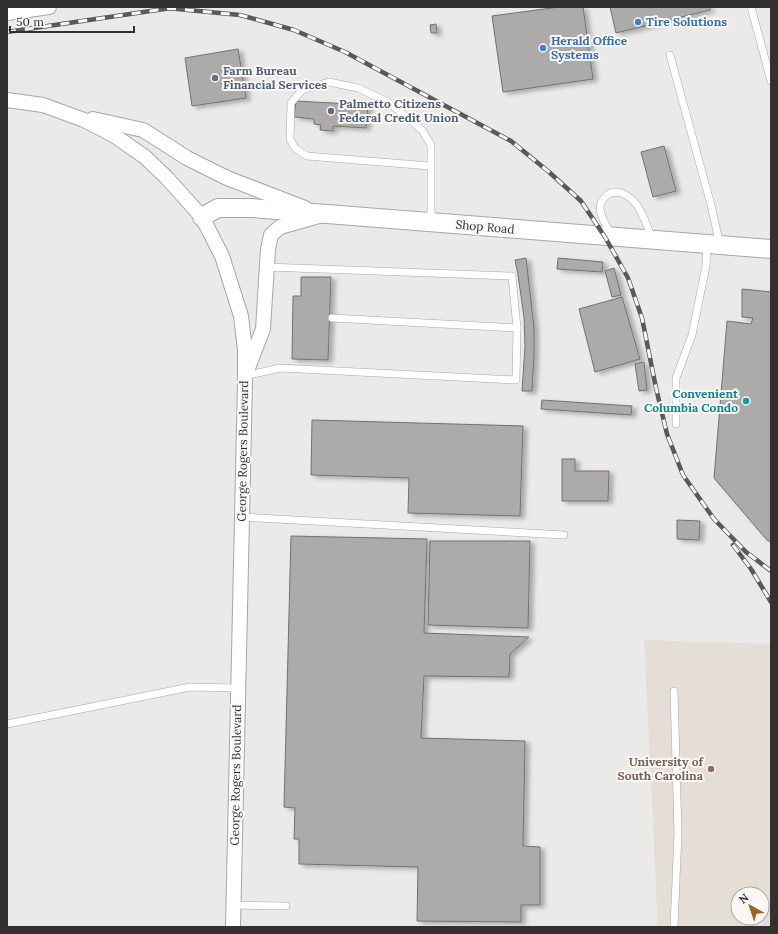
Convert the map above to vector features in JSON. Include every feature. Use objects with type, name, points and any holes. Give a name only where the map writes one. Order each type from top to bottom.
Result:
[{"type":"street","points":[[7,13],[49,7]]},
{"type":"street","name":"George Rogers Boulevard","points":[[7,100],[43,105],[84,120],[115,136],[145,157],[166,177],[202,217],[222,256],[241,316],[245,350],[245,376],[233,927]]},
{"type":"street","points":[[60,111],[143,130],[187,158],[227,178],[323,214]]},
{"type":"street","name":"Shop Road","points":[[202,217],[218,208],[252,208],[771,249]]},
{"type":"street","points":[[245,376],[263,329],[267,267],[271,235],[280,227],[323,214]]},
{"type":"lane","points":[[751,7],[771,81]]},
{"type":"lane","points":[[670,55],[711,205],[714,245],[706,266],[692,335],[676,378],[676,424]]},
{"type":"lane","points":[[430,166],[306,156],[295,148],[290,139],[291,103],[302,90],[329,82],[358,88],[388,102],[422,130],[431,145],[431,223]]},
{"type":"lane","points":[[612,237],[602,216],[600,207],[603,199],[610,192],[619,192],[628,196],[636,204],[652,240]]},
{"type":"lane","points":[[245,376],[280,368],[516,380],[517,328],[512,276],[267,267]]},
{"type":"lane","points":[[332,318],[517,328]]},
{"type":"lane","points":[[242,517],[564,535]]},
{"type":"lane","points":[[7,724],[190,687],[238,688]]},
{"type":"lane","points":[[674,691],[678,833],[674,927]]},
{"type":"lane","points":[[233,905],[286,906]]},
{"type":"shaded area","name":"University of South Carolina","points":[[644,640],[771,644],[771,927],[658,927]]},
{"type":"building","name":"Herald Office Systems","points":[[559,7],[583,7],[593,79],[503,92],[492,16]]},
{"type":"building","name":"Tire Solutions","points":[[610,7],[710,7],[710,10],[616,33]]},
{"type":"building","points":[[436,24],[437,33],[431,33],[430,25]]},
{"type":"building","name":"Farm Bureau Financial Services","points":[[238,49],[246,98],[192,106],[185,58]]},
{"type":"building","name":"Palmetto Citizens Federal Credit Union","points":[[296,101],[368,105],[366,128],[333,126],[333,131],[320,130],[321,125],[314,124],[314,119],[294,117]]},
{"type":"building","points":[[664,146],[676,191],[653,197],[641,152]]},
{"type":"building","points":[[526,258],[534,328],[532,391],[522,391],[525,346],[524,317],[515,260]]},
{"type":"building","points":[[558,258],[603,262],[602,272],[557,269]]},
{"type":"building","points":[[614,268],[621,295],[612,297],[605,271]]},
{"type":"building","points":[[301,277],[331,277],[328,360],[292,359],[293,296],[301,296]]},
{"type":"building","name":"Convenient Columbia Condo","points":[[742,289],[771,292],[771,542],[767,540],[714,478],[727,321],[751,324],[753,318],[742,317]]},
{"type":"building","points":[[622,297],[640,359],[595,372],[579,309]]},
{"type":"building","points":[[644,362],[647,390],[639,391],[635,364]]},
{"type":"building","points":[[542,400],[632,406],[631,415],[541,409]]},
{"type":"building","points":[[312,420],[523,426],[520,516],[408,513],[409,478],[311,475]]},
{"type":"building","points":[[562,459],[575,459],[575,471],[609,471],[608,501],[562,501]]},
{"type":"building","points":[[677,520],[700,521],[699,540],[677,539]]},
{"type":"building","points":[[291,536],[427,539],[424,633],[529,637],[510,654],[509,677],[424,676],[421,738],[525,741],[523,846],[540,847],[540,905],[521,905],[521,922],[417,921],[418,867],[299,864],[299,839],[294,839],[295,808],[284,807]]},
{"type":"building","points":[[430,541],[530,541],[528,628],[428,625]]},
{"type":"railway","points":[[167,8],[240,15],[294,30],[345,52],[511,141],[581,201],[605,237],[628,278],[642,318],[667,434],[683,475],[714,519],[746,552],[771,571]]},
{"type":"railway","points":[[7,32],[171,8]]},
{"type":"railway","points":[[733,545],[751,569],[771,602]]},
{"type":"place","name":"Tire Solutions","points":[[638,22]]},
{"type":"place","name":"Herald Office Systems","points":[[543,48]]},
{"type":"place","name":"Farm Bureau Financial Services","points":[[215,78]]},
{"type":"place","name":"Palmetto Citizens Federal Credit Union","points":[[331,111]]},
{"type":"place","name":"Convenient Columbia Condo","points":[[746,401]]},
{"type":"place","name":"University of South Carolina","points":[[711,769]]}]
